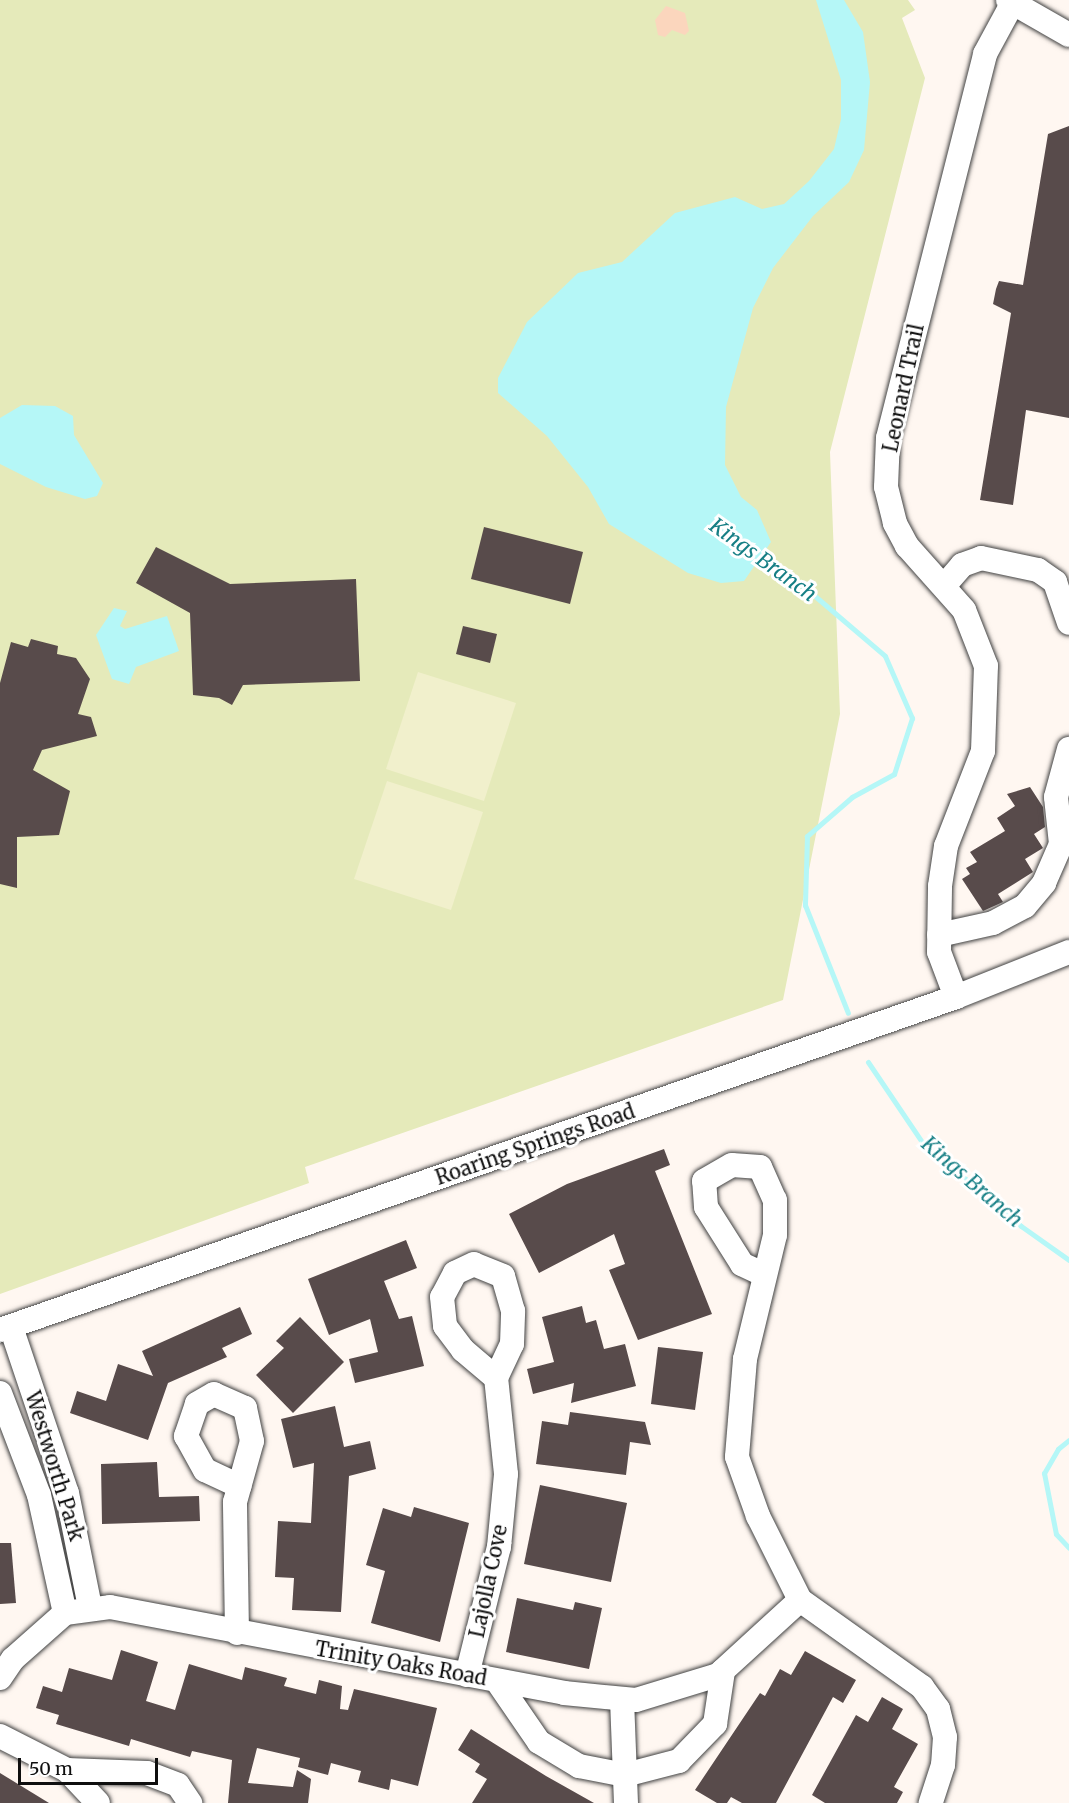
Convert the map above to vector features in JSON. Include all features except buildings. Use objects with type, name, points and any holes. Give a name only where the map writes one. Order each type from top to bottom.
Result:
[{"type":"street","points":[[1010,2],[1069,35]]},
{"type":"street","name":"Leonard Trail","points":[[956,997],[939,952],[946,846],[983,751],[986,666],[976,634],[944,586],[907,546],[895,523],[886,487],[888,438],[985,54],[1010,2]]},
{"type":"street","points":[[944,586],[962,565],[981,558],[1038,570],[1055,582],[1069,623]]},
{"type":"street","points":[[939,935],[993,923],[1025,906],[1044,883],[1060,844],[1056,797],[1069,748]]},
{"type":"street","name":"Roaring Springs Road","points":[[5,1328],[956,997],[1069,952]]},
{"type":"street","points":[[763,1274],[745,1359],[737,1456],[758,1516],[800,1600],[922,1687],[938,1709],[945,1737],[943,1765],[931,1803]]},
{"type":"street","name":"Westworth Park","points":[[5,1328],[67,1493],[90,1607]]},
{"type":"street","name":"Lajolla Cove","points":[[466,1675],[499,1547],[506,1474],[496,1378]]},
{"type":"street","name":"Westworth Park","points":[[0,1393],[39,1495],[64,1613]]},
{"type":"street","points":[[237,1633],[235,1502],[239,1486]]},
{"type":"street","name":"Trinity Oaks Road","points":[[0,1678],[13,1659],[64,1613],[90,1607],[497,1681],[636,1700],[723,1671],[800,1600]]},
{"type":"street","points":[[497,1681],[538,1742],[579,1766],[625,1775],[679,1761],[715,1724],[723,1671]]},
{"type":"street","points":[[622,1699],[626,1803]]},
{"type":"street","points":[[0,1736],[67,1770],[98,1803]]},
{"type":"street","points":[[67,1770],[147,1773],[178,1785],[190,1803]]},
{"type":"green space","points":[[0,0],[908,0],[915,10],[902,18],[925,78],[830,452],[840,714],[783,1000],[305,1167],[309,1183],[0,1294]]},
{"type":"green space","points":[[418,672],[516,703],[484,801],[386,769]]},
{"type":"green space","points":[[387,781],[483,812],[451,910],[354,879]]},
{"type":"sand","points":[[666,6],[685,13],[689,31],[685,35],[672,30],[665,37],[658,35],[655,20]]},
{"type":"water","points":[[816,0],[844,0],[863,32],[870,82],[864,150],[849,182],[813,216],[773,268],[753,308],[726,407],[725,465],[741,497],[757,510],[771,542],[744,581],[721,583],[688,573],[609,524],[588,487],[547,436],[498,393],[498,378],[527,322],[578,273],[622,262],[675,213],[735,197],[762,209],[784,204],[809,181],[834,149],[841,119],[841,80]]},
{"type":"water","points":[[22,405],[55,406],[73,416],[74,435],[103,483],[97,496],[85,499],[46,487],[0,464],[0,418]]},
{"type":"water","points":[[114,608],[127,611],[120,626],[125,629],[167,616],[179,651],[136,667],[129,684],[112,679],[96,635]]},
{"type":"waterway","name":"Kings Branch","points":[[756,554],[809,591],[885,656],[912,718],[894,774],[852,797],[807,836],[805,905],[848,1013]]},
{"type":"waterway","name":"Kings Branch","points":[[868,1062],[922,1142],[1021,1226],[1069,1260]]},
{"type":"waterway","name":"Kings Branch","points":[[1069,1440],[1058,1449],[1044,1473],[1056,1534],[1069,1548]]}]
